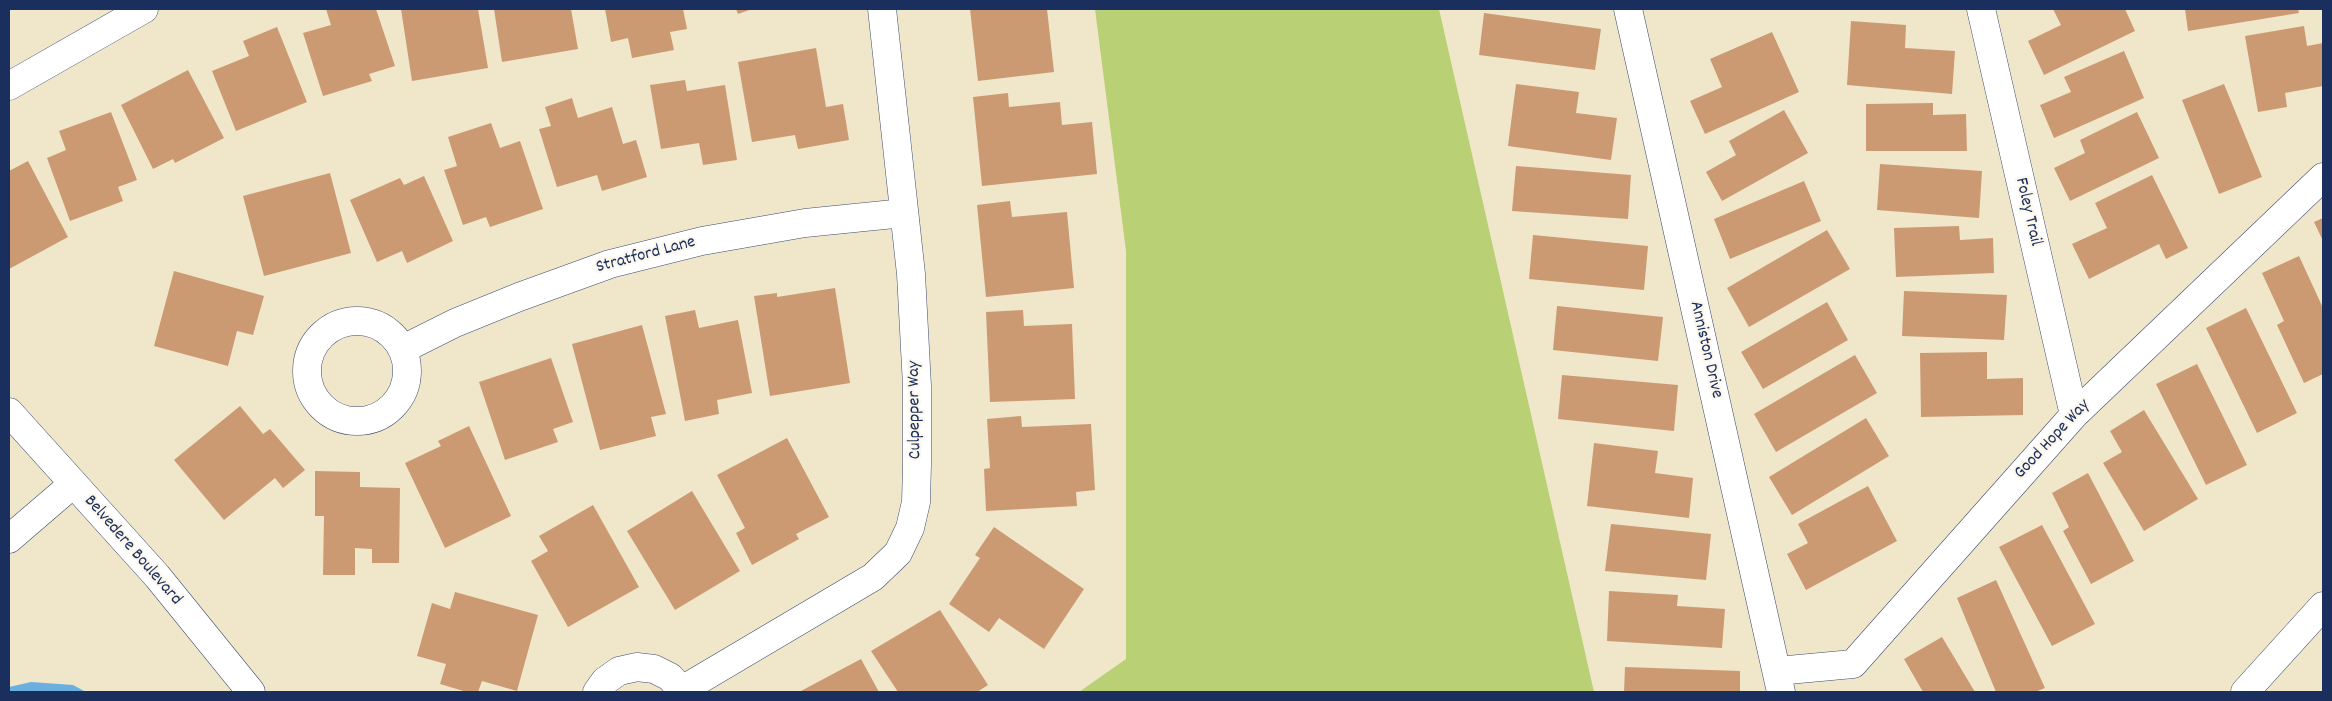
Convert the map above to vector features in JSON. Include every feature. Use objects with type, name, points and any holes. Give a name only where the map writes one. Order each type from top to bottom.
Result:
[{"type":"street","points":[[9,86],[144,9]]},
{"type":"street","name":"Culpepper Way","points":[[597,692],[605,681],[619,671],[637,667],[654,669],[670,677],[682,691],[873,577],[898,554],[910,528],[916,502],[917,386],[911,274],[882,9]]},
{"type":"street","name":"Anniston Drive","points":[[1628,9],[1779,682]]},
{"type":"street","name":"Foley Trail","points":[[1981,9],[2074,415]]},
{"type":"street","name":"Good Hope Way","points":[[1779,682],[1853,664],[2074,415],[2323,177]]},
{"type":"street","name":"Stratford Lane","points":[[403,349],[455,323],[510,300],[610,264],[711,239],[805,224],[904,213]]},
{"type":"street","name":"Belvedere Boulevard","points":[[9,412],[157,576],[251,692]]},
{"type":"street","points":[[9,539],[73,484]]},
{"type":"street","points":[[2245,692],[2323,606]]},
{"type":"green space","points":[[1095,9],[1439,9],[1594,692],[1079,692],[1126,659],[1126,251]]},
{"type":"water","points":[[31,682],[73,685],[86,692],[9,692],[9,687]]},
{"type":"building","points":[[326,9],[376,9],[395,66],[369,74],[372,81],[323,96],[303,33],[331,25]]},
{"type":"building","points":[[401,9],[478,9],[488,68],[412,81]]},
{"type":"building","points":[[494,9],[571,9],[578,49],[502,62]]},
{"type":"building","points":[[605,9],[683,9],[687,29],[670,32],[674,50],[632,58],[628,38],[611,42]]},
{"type":"building","points":[[736,9],[752,9],[738,14]]},
{"type":"building","points":[[970,9],[1047,9],[1054,72],[978,81]]},
{"type":"building","points":[[2053,9],[2125,9],[2135,31],[2044,75],[2028,41],[2061,25]]},
{"type":"building","points":[[2185,9],[2298,9],[2299,13],[2188,31]]},
{"type":"building","points":[[1484,13],[1601,29],[1595,70],[1479,55]]},
{"type":"building","points":[[1851,21],[1906,25],[1905,48],[1955,51],[1952,94],[1847,85]]},
{"type":"building","points":[[2304,26],[2307,46],[2323,43],[2323,86],[2285,93],[2287,107],[2258,112],[2245,36]]},
{"type":"building","points":[[277,27],[307,102],[236,131],[212,71],[249,56],[243,41]]},
{"type":"building","points":[[1772,32],[1799,92],[1705,134],[1690,101],[1722,87],[1710,59]]},
{"type":"building","points":[[816,48],[826,107],[843,104],[849,140],[798,149],[795,135],[752,142],[738,62]]},
{"type":"building","points":[[2124,51],[2144,98],[2054,138],[2040,105],[2071,92],[2064,77]]},
{"type":"building","points":[[188,70],[224,138],[175,163],[173,159],[153,169],[121,105]]},
{"type":"building","points":[[685,80],[687,91],[725,85],[737,160],[703,165],[699,143],[661,149],[650,85]]},
{"type":"building","points":[[1516,84],[1579,92],[1576,113],[1617,118],[1611,160],[1508,146]]},
{"type":"building","points":[[2224,84],[2262,177],[2219,194],[2182,100]]},
{"type":"building","points":[[1008,93],[1009,107],[1060,102],[1062,125],[1092,122],[1097,174],[982,186],[973,97]]},
{"type":"building","points":[[572,98],[578,118],[612,107],[623,144],[636,140],[647,177],[602,191],[597,175],[557,187],[539,129],[551,126],[545,107]]},
{"type":"building","points":[[1933,103],[1933,115],[1966,114],[1967,151],[1866,151],[1866,104]]},
{"type":"building","points":[[1784,110],[1808,153],[1722,201],[1706,172],[1736,155],[1729,141]]},
{"type":"building","points":[[111,112],[137,180],[118,187],[123,201],[70,221],[47,158],[66,150],[59,131]]},
{"type":"building","points":[[2137,112],[2159,158],[2070,201],[2054,168],[2085,153],[2080,140]]},
{"type":"building","points":[[491,123],[500,148],[520,141],[543,209],[490,227],[486,217],[463,225],[444,170],[457,166],[448,137]]},
{"type":"building","points":[[28,161],[68,237],[9,269],[9,171]]},
{"type":"building","points":[[1880,164],[1982,171],[1979,218],[1877,210]]},
{"type":"building","points":[[1516,166],[1631,175],[1628,219],[1512,211]]},
{"type":"building","points":[[330,173],[351,253],[264,276],[243,196]]},
{"type":"building","points":[[2152,175],[2188,248],[2166,259],[2159,244],[2089,279],[2072,244],[2107,228],[2095,203]]},
{"type":"building","points":[[424,176],[453,241],[407,263],[402,251],[377,262],[350,200],[400,178],[404,185]]},
{"type":"building","points":[[1804,181],[1821,221],[1730,259],[1714,219]]},
{"type":"building","points":[[1010,201],[1012,217],[1067,212],[1074,288],[986,297],[977,205]]},
{"type":"building","points":[[2323,218],[2323,241],[2314,222]]},
{"type":"building","points":[[1959,226],[1960,240],[1993,238],[1994,273],[1896,277],[1894,228]]},
{"type":"building","points":[[1827,230],[1850,269],[1749,327],[1727,288]]},
{"type":"building","points":[[1533,235],[1648,246],[1644,290],[1529,279]]},
{"type":"building","points":[[2299,256],[2323,308],[2323,374],[2304,383],[2277,325],[2284,321],[2262,273]]},
{"type":"building","points":[[174,271],[264,296],[253,335],[237,331],[228,366],[154,346]]},
{"type":"building","points":[[835,288],[850,383],[770,396],[754,296],[777,293],[777,297]]},
{"type":"building","points":[[1904,291],[2007,295],[2004,340],[1902,336]]},
{"type":"building","points":[[1827,302],[1848,340],[1763,389],[1741,352]]},
{"type":"building","points":[[1557,306],[1663,317],[1658,361],[1553,350]]},
{"type":"building","points":[[2246,308],[2297,413],[2257,433],[2206,328]]},
{"type":"building","points":[[695,310],[699,328],[738,320],[752,393],[717,400],[719,414],[685,421],[665,316]]},
{"type":"building","points":[[1023,310],[1024,326],[1072,324],[1075,399],[990,402],[986,312]]},
{"type":"building","points":[[642,325],[666,414],[651,417],[656,436],[600,450],[572,344]]},
{"type":"building","points":[[1987,352],[1987,379],[2023,378],[2023,415],[1921,417],[1920,353]]},
{"type":"building","points":[[1855,355],[1877,393],[1776,452],[1754,414]]},
{"type":"building","points":[[551,358],[573,422],[553,429],[558,442],[505,460],[479,382]]},
{"type":"building","points":[[2197,364],[2247,465],[2206,485],[2156,384]]},
{"type":"building","points":[[1562,375],[1678,385],[1674,431],[1558,419]]},
{"type":"building","points":[[240,406],[263,434],[270,429],[305,470],[283,488],[275,478],[224,520],[174,460]]},
{"type":"building","points":[[2144,410],[2198,499],[2144,531],[2103,463],[2122,452],[2110,431]]},
{"type":"building","points":[[1021,416],[1022,427],[1091,424],[1095,490],[1076,492],[1077,506],[986,511],[984,469],[990,468],[987,419]]},
{"type":"building","points":[[1866,418],[1889,456],[1792,515],[1769,477]]},
{"type":"building","points":[[469,426],[511,516],[445,548],[405,463],[441,446],[438,441]]},
{"type":"building","points":[[787,438],[829,517],[796,534],[799,539],[752,565],[736,533],[745,528],[717,475]]},
{"type":"building","points":[[1594,443],[1658,451],[1655,473],[1693,478],[1689,518],[1587,506]]},
{"type":"building","points":[[315,471],[360,472],[360,487],[400,488],[399,563],[372,563],[372,549],[355,548],[355,575],[323,575],[324,516],[315,516]]},
{"type":"building","points":[[2088,473],[2134,561],[2091,584],[2063,531],[2069,527],[2052,493]]},
{"type":"building","points":[[1868,486],[1897,541],[1806,590],[1787,554],[1808,543],[1798,524]]},
{"type":"building","points":[[692,491],[740,571],[675,610],[627,531]]},
{"type":"building","points":[[593,505],[639,587],[568,627],[531,561],[548,551],[539,536]]},
{"type":"building","points":[[1611,524],[1711,534],[1706,580],[1605,571]]},
{"type":"building","points":[[2042,525],[2095,624],[2052,646],[1999,547]]},
{"type":"building","points":[[994,527],[1084,589],[1044,649],[999,618],[989,632],[949,604],[980,558],[975,555]]},
{"type":"building","points":[[1996,580],[2045,688],[2035,692],[1996,692],[1957,598]]},
{"type":"building","points":[[1609,591],[1678,595],[1677,606],[1725,609],[1722,648],[1607,641]]},
{"type":"building","points":[[455,592],[538,615],[517,691],[482,681],[478,692],[467,692],[440,684],[446,664],[417,656],[432,603],[450,609]]},
{"type":"building","points":[[940,610],[988,685],[977,692],[898,692],[871,651]]},
{"type":"building","points":[[1942,637],[1975,692],[1923,692],[1904,659]]},
{"type":"building","points":[[861,659],[879,692],[799,692]]},
{"type":"building","points":[[1625,667],[1740,671],[1740,692],[1624,692]]}]
